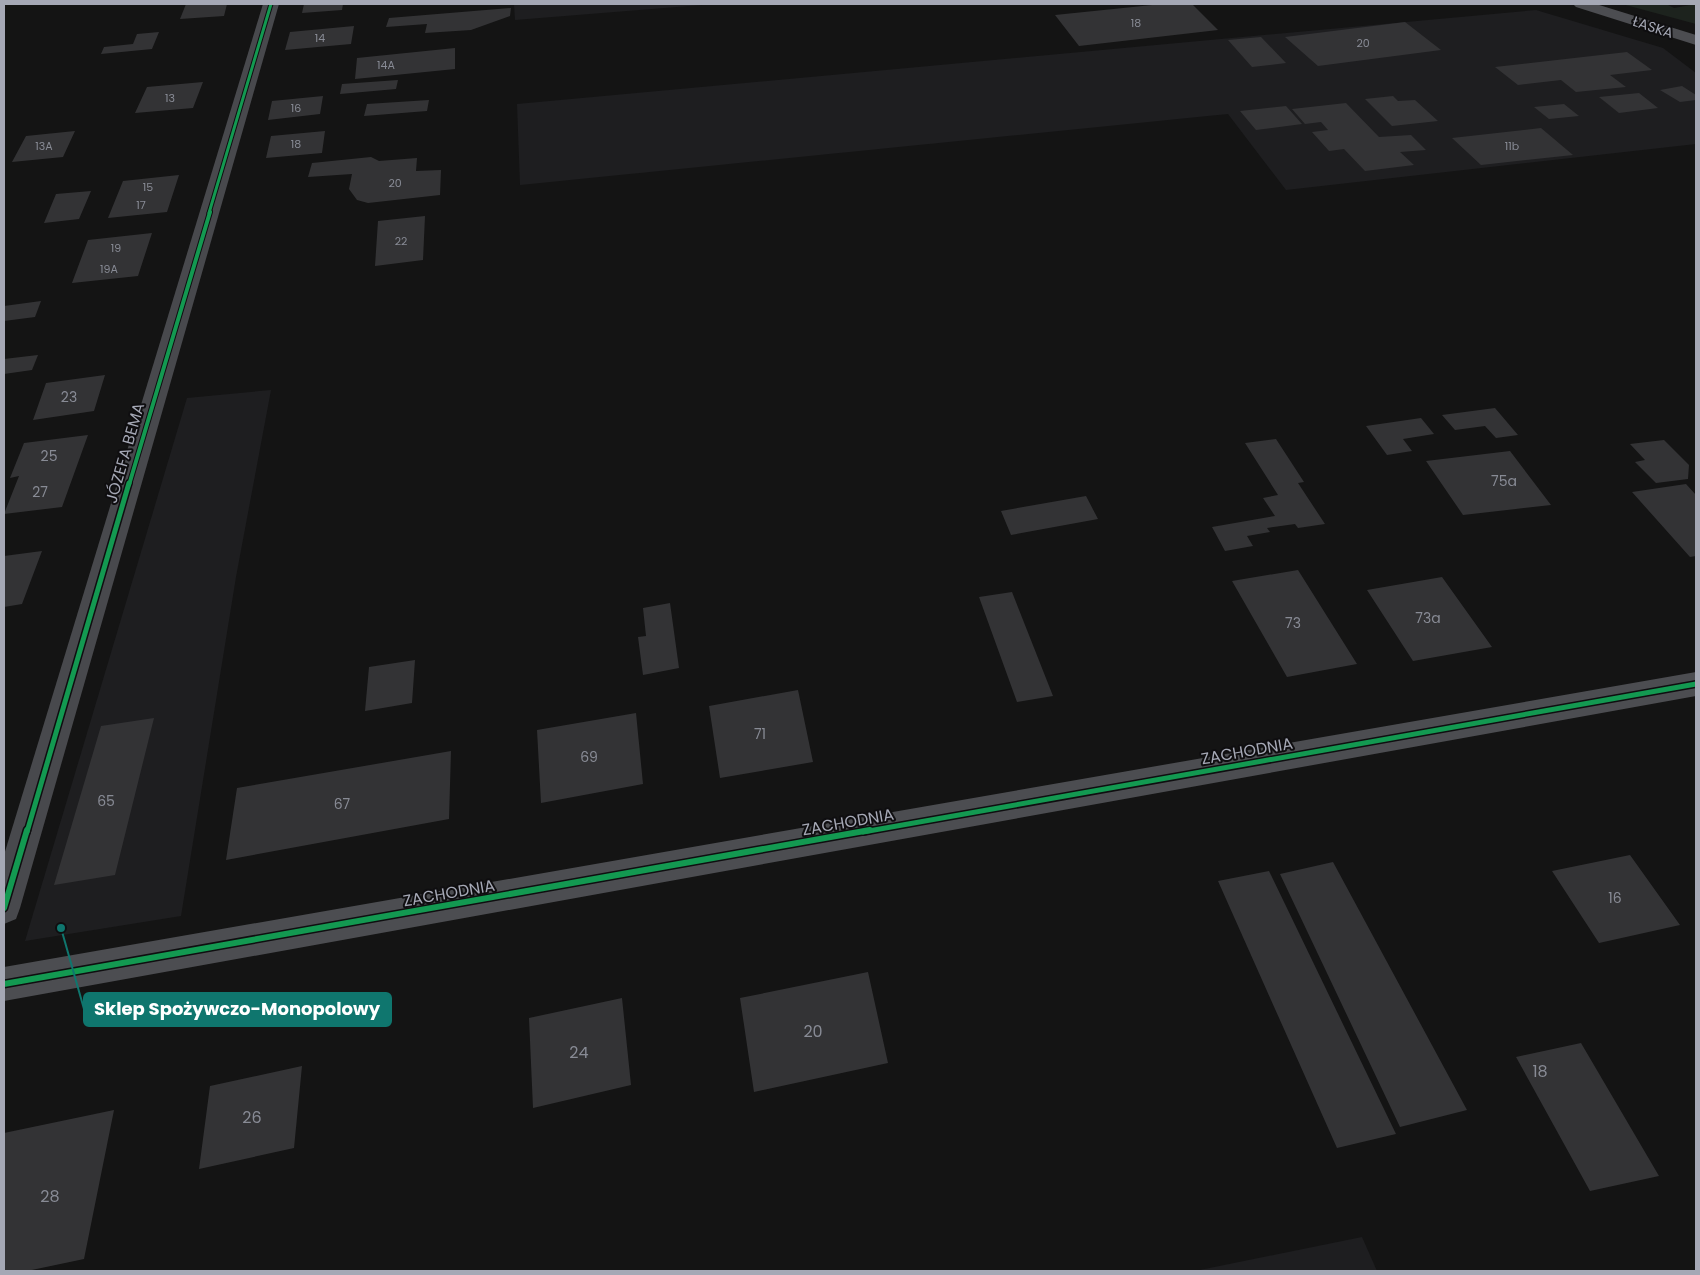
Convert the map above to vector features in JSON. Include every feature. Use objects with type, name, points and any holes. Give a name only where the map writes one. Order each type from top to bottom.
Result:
[{"type":"street","name":"JÓZEFA BEMA","points":[[4,908],[271,4]]},
{"type":"street","name":"ŁASKA","points":[[1581,4],[1696,40]]},
{"type":"street","name":"ZACHODNIA","points":[[4,984],[1696,684]]},
{"type":"shaded area","points":[[514,4],[714,4],[515,20]]},
{"type":"shaded area","points":[[1622,4],[1666,4],[1674,8],[1696,4],[1696,24]]},
{"type":"shaded area","points":[[1536,10],[1663,48],[1696,73],[1696,144],[1286,190],[1228,114],[520,185],[517,104]]},
{"type":"shaded area","points":[[271,390],[236,577],[181,916],[25,941],[187,398]]},
{"type":"shaded area","points":[[1362,1237],[1377,1271],[1195,1271]]},
{"type":"building","points":[[186,4],[227,4],[224,16],[180,19]]},
{"type":"building","points":[[304,4],[343,4],[342,10],[302,13]]},
{"type":"building","points":[[1162,4],[1192,4],[1218,30],[1079,46],[1055,15]]},
{"type":"building","points":[[511,8],[510,16],[471,30],[425,33],[427,24],[386,27],[389,18]]},
{"type":"building","points":[[1405,22],[1441,50],[1318,66],[1285,37]]},
{"type":"building","points":[[354,26],[351,44],[285,50],[290,32]]},
{"type":"building","points":[[159,32],[152,49],[101,54],[104,47],[133,44],[137,34]]},
{"type":"building","points":[[1261,37],[1286,63],[1252,67],[1228,40]]},
{"type":"building","points":[[455,48],[455,69],[355,79],[357,58]]},
{"type":"building","points":[[1627,52],[1652,70],[1610,75],[1626,87],[1576,92],[1561,80],[1518,85],[1495,67]]},
{"type":"building","points":[[398,80],[396,89],[340,94],[342,84]]},
{"type":"building","points":[[203,82],[193,108],[135,113],[147,87]]},
{"type":"building","points":[[1682,86],[1696,95],[1696,100],[1680,102],[1660,90]]},
{"type":"building","points":[[1639,93],[1658,108],[1619,113],[1599,97]]},
{"type":"building","points":[[323,96],[320,114],[268,120],[272,101]]},
{"type":"building","points":[[1393,96],[1398,101],[1415,100],[1438,121],[1392,126],[1365,99]]},
{"type":"building","points":[[429,100],[427,111],[364,116],[367,104]]},
{"type":"building","points":[[1346,103],[1379,137],[1411,135],[1426,150],[1400,152],[1414,165],[1365,171],[1344,149],[1329,151],[1312,132],[1328,130],[1321,122],[1305,124],[1292,109]]},
{"type":"building","points":[[1564,104],[1579,116],[1549,119],[1534,107]]},
{"type":"building","points":[[1286,106],[1302,124],[1256,130],[1240,111]]},
{"type":"building","points":[[1541,128],[1573,155],[1481,165],[1452,138]]},
{"type":"building","points":[[75,131],[63,157],[12,162],[26,136]]},
{"type":"building","points":[[325,131],[322,153],[266,158],[271,136]]},
{"type":"building","points":[[371,157],[379,161],[417,158],[416,171],[441,170],[440,195],[368,203],[357,200],[349,189],[352,174],[308,177],[312,163]]},
{"type":"building","points":[[179,175],[167,212],[108,218],[123,181]]},
{"type":"building","points":[[91,191],[79,219],[44,223],[56,194]]},
{"type":"building","points":[[425,216],[423,260],[375,266],[378,221]]},
{"type":"building","points":[[152,233],[138,276],[72,283],[88,240]]},
{"type":"building","points":[[41,301],[35,317],[4,321],[4,306]]},
{"type":"building","points":[[38,355],[32,370],[4,374],[4,359]]},
{"type":"building","points":[[105,375],[94,411],[33,420],[46,383]]},
{"type":"building","points":[[1495,408],[1518,435],[1496,438],[1485,426],[1455,430],[1442,415]]},
{"type":"building","points":[[1421,418],[1434,434],[1403,439],[1412,451],[1387,455],[1366,426]]},
{"type":"building","points":[[88,435],[62,507],[4,514],[19,476],[10,478],[24,443]]},
{"type":"building","points":[[1276,439],[1304,482],[1298,483],[1325,524],[1298,528],[1295,524],[1267,528],[1270,532],[1247,536],[1253,546],[1225,551],[1212,527],[1275,516],[1263,498],[1278,495],[1245,443]]},
{"type":"building","points":[[1664,440],[1689,465],[1688,479],[1656,483],[1635,462],[1645,460],[1630,444]]},
{"type":"building","points":[[1510,451],[1551,505],[1463,515],[1426,461]]},
{"type":"building","points":[[1686,484],[1696,495],[1696,556],[1690,557],[1632,492]]},
{"type":"building","points":[[1086,496],[1098,519],[1011,535],[1001,511]]},
{"type":"building","points":[[42,551],[22,604],[4,607],[4,556]]},
{"type":"building","points":[[1298,570],[1357,664],[1287,677],[1232,581]]},
{"type":"building","points":[[1442,577],[1492,647],[1413,661],[1367,590]]},
{"type":"building","points":[[1012,592],[1053,696],[1017,702],[979,597]]},
{"type":"building","points":[[670,603],[679,668],[643,675],[638,637],[646,636],[643,608]]},
{"type":"building","points":[[415,660],[412,703],[365,711],[369,667]]},
{"type":"building","points":[[798,690],[813,762],[720,778],[709,706]]},
{"type":"building","points":[[636,713],[643,784],[541,803],[537,730]]},
{"type":"building","points":[[154,718],[115,875],[54,885],[101,726]]},
{"type":"building","points":[[451,751],[449,819],[226,860],[237,788]]},
{"type":"building","points":[[1630,855],[1680,925],[1599,943],[1552,871]]},
{"type":"building","points":[[1333,862],[1467,1110],[1400,1127],[1280,874]]},
{"type":"building","points":[[1269,871],[1396,1134],[1337,1148],[1218,881]]},
{"type":"building","points":[[868,972],[888,1063],[754,1092],[740,998]]},
{"type":"building","points":[[622,998],[631,1085],[533,1108],[529,1018]]},
{"type":"building","points":[[1581,1043],[1659,1176],[1590,1191],[1516,1057]]},
{"type":"building","points":[[302,1066],[294,1148],[199,1169],[210,1086]]},
{"type":"building","points":[[114,1110],[84,1259],[27,1271],[4,1271],[4,1133]]},
{"type":"cycle path","points":[[4,908],[271,4]]},
{"type":"cycle path","points":[[4,984],[1696,684]]},
{"type":"place","name":"Sklep Spożywczo-Monopolowy","points":[[61,928]]}]
